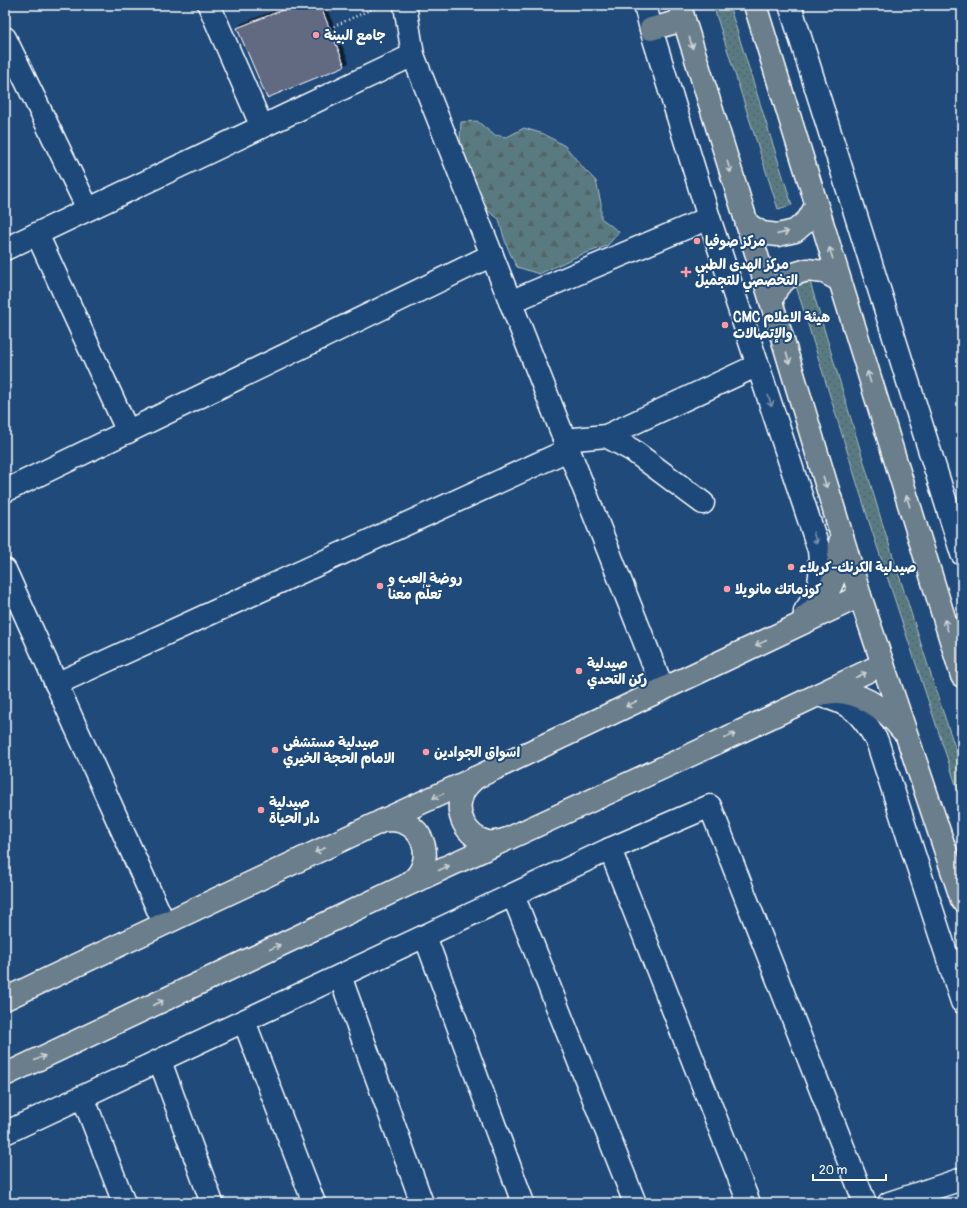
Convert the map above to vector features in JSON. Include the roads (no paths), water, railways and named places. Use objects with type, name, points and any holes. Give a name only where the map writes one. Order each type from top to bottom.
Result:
[{"type":"main road","points":[[755,5],[962,676]]},
{"type":"main road","points":[[651,29],[682,12],[860,596],[962,900]]},
{"type":"main road","points":[[747,224],[762,233],[778,235],[795,230],[808,220],[816,206]]},
{"type":"main road","points":[[771,301],[778,286],[791,275],[807,270],[824,272],[839,280]]},
{"type":"main road","points":[[784,632],[815,608],[826,595],[831,586],[839,561],[840,540],[837,521]]},
{"type":"main road","points":[[5,998],[860,596]]},
{"type":"main road","points":[[5,1075],[407,885],[883,664]]},
{"type":"main road","points":[[818,695],[830,692],[844,692],[864,699],[886,713],[907,736]]},
{"type":"main road","points":[[475,778],[468,784],[460,801],[462,819],[472,834],[480,839],[488,842],[506,840]]},
{"type":"main road","points":[[382,821],[400,821],[409,825],[421,838],[426,856],[424,865],[420,873],[407,885]]},
{"type":"street","points":[[209,5],[262,127]]},
{"type":"street","points":[[405,5],[413,55],[663,689]]},
{"type":"street","points":[[645,5],[709,218],[819,550],[821,567],[820,582],[814,597],[806,610],[784,632]]},
{"type":"street","points":[[790,5],[957,523],[962,554]]},
{"type":"street","points":[[5,38],[88,209]]},
{"type":"street","points":[[5,249],[413,55]]},
{"type":"street","points":[[510,302],[709,218]]},
{"type":"street","points":[[37,234],[128,432]]},
{"type":"street","points":[[5,491],[492,255]]},
{"type":"street","points":[[56,684],[566,445],[606,436],[758,365]]},
{"type":"street","points":[[606,436],[632,450],[703,503]]},
{"type":"street","points":[[5,570],[164,923]]},
{"type":"street","points":[[818,695],[846,704],[860,714],[868,724],[877,741],[962,1002]]},
{"type":"street","points":[[5,1133],[610,849],[710,806],[865,1203]]},
{"type":"street","points":[[610,849],[749,1203]]},
{"type":"street","points":[[513,895],[635,1203]]},
{"type":"street","points":[[425,936],[523,1203]]},
{"type":"street","points":[[340,976],[422,1203]]},
{"type":"street","points":[[244,1021],[314,1203]]},
{"type":"street","points":[[160,1061],[212,1203]]},
{"type":"street","points":[[83,1097],[124,1203]]},
{"type":"street","points":[[889,1203],[962,1179]]},
{"type":"place","name":"جامع البينة","points":[[316,35]]},
{"type":"place","name":"مركز صوفيا","points":[[697,241]]},
{"type":"place","name":"مركز الهدى الطبي التخصصي للتجميل","points":[[686,272]]},
{"type":"place","name":"CMC هيئة الاعلام والإتصالات","points":[[725,325]]},
{"type":"place","name":"صيدلية الكرنك-كربلاء","points":[[791,567]]},
{"type":"place","name":"روضة إلعب و تعلّم معنا","points":[[380,586]]},
{"type":"place","name":"كوزماتك مانويلا","points":[[727,589]]},
{"type":"place","name":"صيدلية ركن التحدي","points":[[579,671]]},
{"type":"place","name":"صيدلية مستشفى الامام الحجة الخيري","points":[[275,750]]},
{"type":"place","name":"اسواق الجوادين","points":[[426,752]]},
{"type":"place","name":"صيدلية دار الحياة","points":[[261,810]]}]
